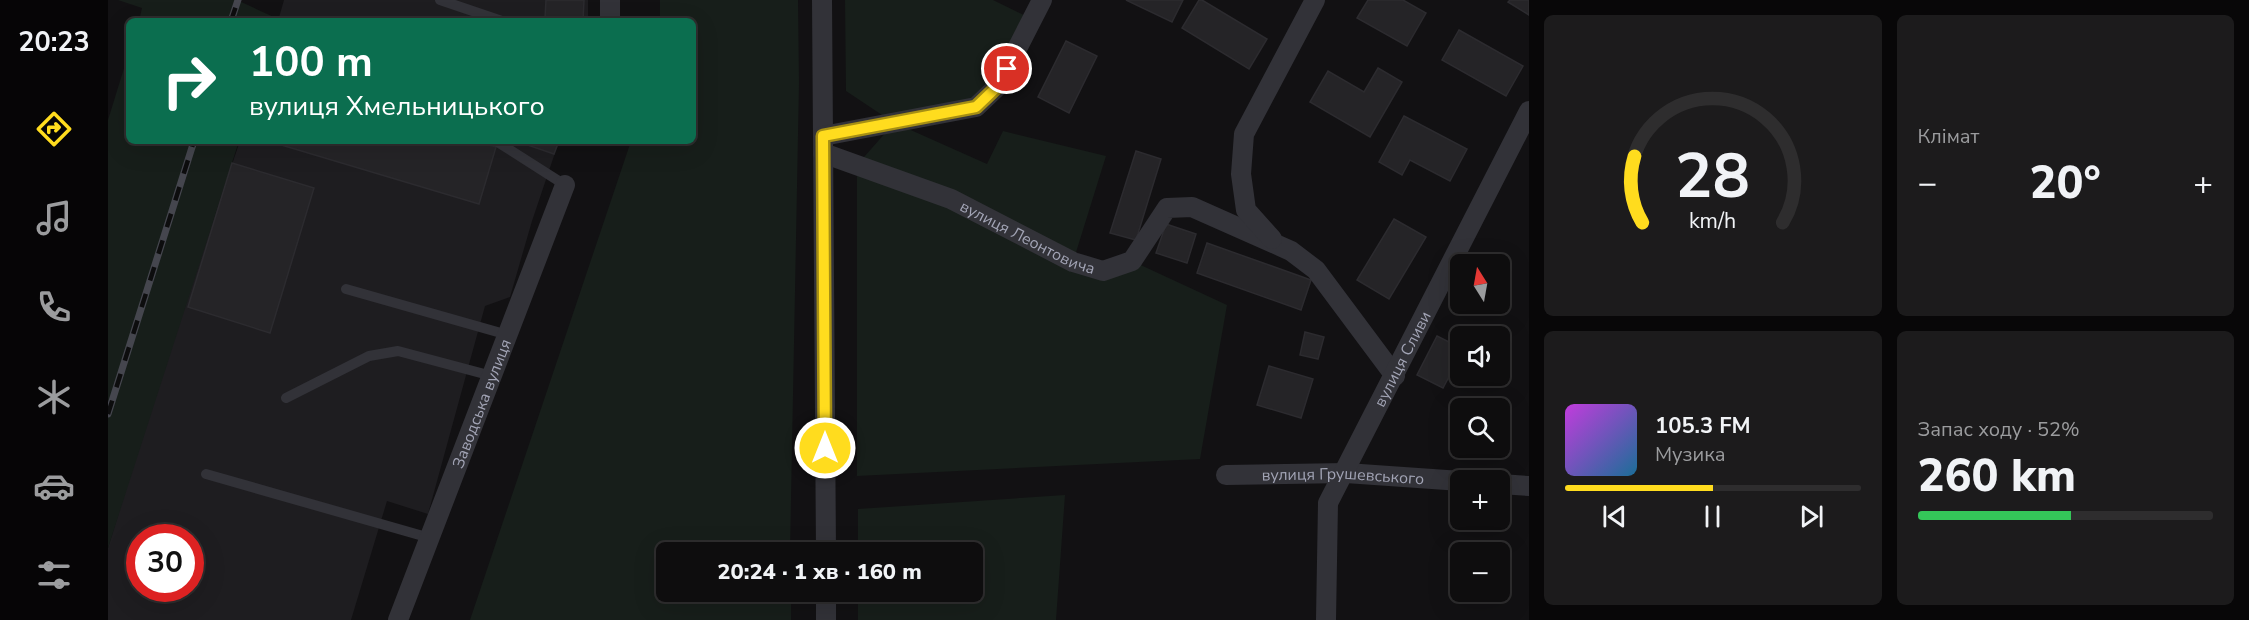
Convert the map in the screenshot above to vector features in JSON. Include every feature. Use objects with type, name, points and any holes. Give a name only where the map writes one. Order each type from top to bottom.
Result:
[{"type":"street","points":[[610,0],[610,18]]},
{"type":"street","points":[[822,0],[826,542]]},
{"type":"street","points":[[823,145],[976,107],[998,86],[1042,0]]},
{"type":"street","name":"вулиця Леонтовича","points":[[1277,244],[1246,210],[1241,174],[1244,134],[1315,0]]},
{"type":"street","name":"вулиця Сливи","points":[[1326,620],[1328,503],[1346,472],[1529,111]]},
{"type":"street","name":"вулиця Леонтовича","points":[[823,145],[951,199],[1073,262],[1103,271],[1132,261],[1167,207],[1192,207],[1292,251],[1316,270],[1395,376]]},
{"type":"street","name":"Заводська вулиця","points":[[398,620],[565,185]]},
{"type":"street","name":"вулиця Грушевського","points":[[1226,475],[1346,472],[1450,480]]},
{"type":"street","points":[[1510,485],[1529,486]]},
{"type":"street","points":[[826,602],[826,620]]},
{"type":"lane","points":[[440,0],[493,18]]},
{"type":"lane","points":[[501,144],[565,185]]},
{"type":"lane","points":[[346,289],[507,334]]},
{"type":"lane","points":[[286,398],[369,356],[398,351],[492,376]]},
{"type":"lane","points":[[206,474],[430,538]]},
{"type":"shaded area","points":[[118,0],[237,0],[276,18],[140,18],[142,8]]},
{"type":"shaded area","points":[[284,0],[588,0],[588,18],[279,18]]},
{"type":"shaded area","points":[[660,0],[798,0],[799,83],[790,542],[656,542],[656,602],[791,602],[791,620],[470,620],[630,144],[696,144],[696,18],[660,18]]},
{"type":"shaded area","points":[[845,0],[993,0],[1032,19],[976,107],[895,123],[987,164],[1003,131],[1106,156],[1073,262],[1132,261],[1227,305],[1200,459],[857,476],[857,165],[894,123],[846,91]]},
{"type":"shaded area","points":[[126,62],[126,144],[238,144],[108,548],[108,120]]},
{"type":"shaded area","points":[[239,144],[558,144],[510,297],[485,306],[428,514],[387,501],[351,620],[108,620],[108,548],[166,358]]},
{"type":"shaded area","points":[[1065,495],[1056,620],[858,620],[858,602],[983,602],[983,542],[858,542],[858,509]]},
{"type":"building","points":[[546,0],[584,0],[583,18],[545,18]]},
{"type":"building","points":[[1126,0],[1183,0],[1172,22]]},
{"type":"building","points":[[1199,0],[1267,39],[1249,69],[1182,28]]},
{"type":"building","points":[[1368,0],[1403,0],[1426,13],[1407,46],[1357,18]]},
{"type":"building","points":[[1510,0],[1529,0],[1529,15],[1508,2]]},
{"type":"building","points":[[1459,30],[1523,66],[1506,96],[1442,60]]},
{"type":"building","points":[[1066,41],[1097,56],[1069,113],[1038,97]]},
{"type":"building","points":[[1378,68],[1402,82],[1370,137],[1310,102],[1328,71],[1364,92]]},
{"type":"building","points":[[1404,116],[1467,149],[1450,181],[1410,160],[1402,175],[1379,162]]},
{"type":"building","points":[[278,144],[486,144],[496,147],[479,204]]},
{"type":"building","points":[[525,144],[558,144],[554,154]]},
{"type":"building","points":[[1136,151],[1161,159],[1136,240],[1110,233]]},
{"type":"building","points":[[232,163],[314,188],[270,333],[188,307]]},
{"type":"building","points":[[1394,219],[1426,237],[1389,299],[1357,280]]},
{"type":"building","points":[[1166,224],[1196,234],[1187,263],[1156,253]]},
{"type":"building","points":[[1207,243],[1311,280],[1301,310],[1197,273]]},
{"type":"building","points":[[1305,332],[1324,337],[1318,359],[1300,355]]},
{"type":"building","points":[[1437,336],[1450,342],[1450,375],[1443,388],[1417,375]]},
{"type":"building","points":[[1269,366],[1313,379],[1301,418],[1257,405]]},
{"type":"railway","points":[[232,18],[238,0]]},
{"type":"railway","points":[[108,414],[193,144]]},
{"type":"route","points":[[825,448],[823,136],[976,107],[998,86],[1007,69]]}]
